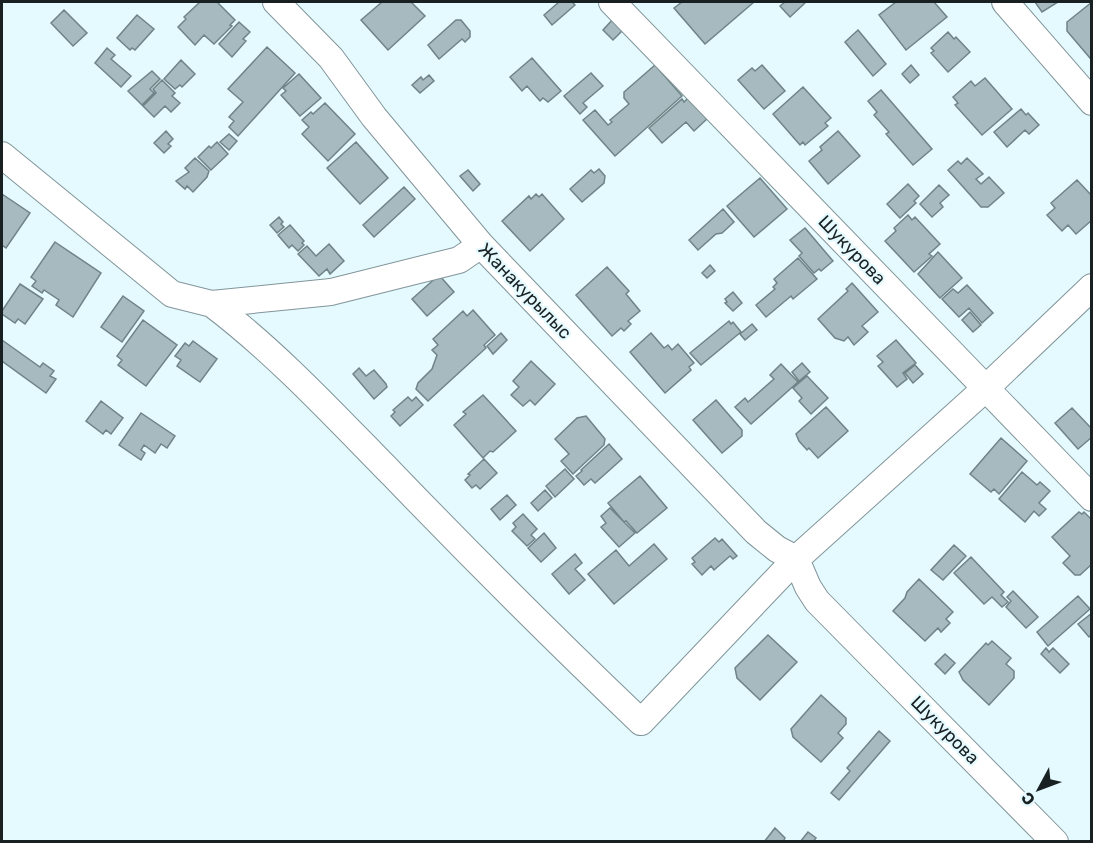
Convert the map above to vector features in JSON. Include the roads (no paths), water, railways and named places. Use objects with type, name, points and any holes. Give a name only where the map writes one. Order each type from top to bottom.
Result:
[{"type":"street","name":"Жанакурылыс","points":[[276,2],[331,58],[374,117],[481,245],[756,532],[777,549],[796,559]]},
{"type":"street","name":"Шукурова","points":[[612,2],[1092,498]]},
{"type":"street","points":[[1005,2],[1092,102]]},
{"type":"street","points":[[2,155],[172,294],[212,304],[331,292],[459,260],[481,245]]},
{"type":"street","points":[[212,304],[244,328],[358,440],[549,635],[641,722],[796,559],[986,388],[1092,287]]},
{"type":"street","name":"Шукурова","points":[[796,559],[817,601],[1055,842]]}]
